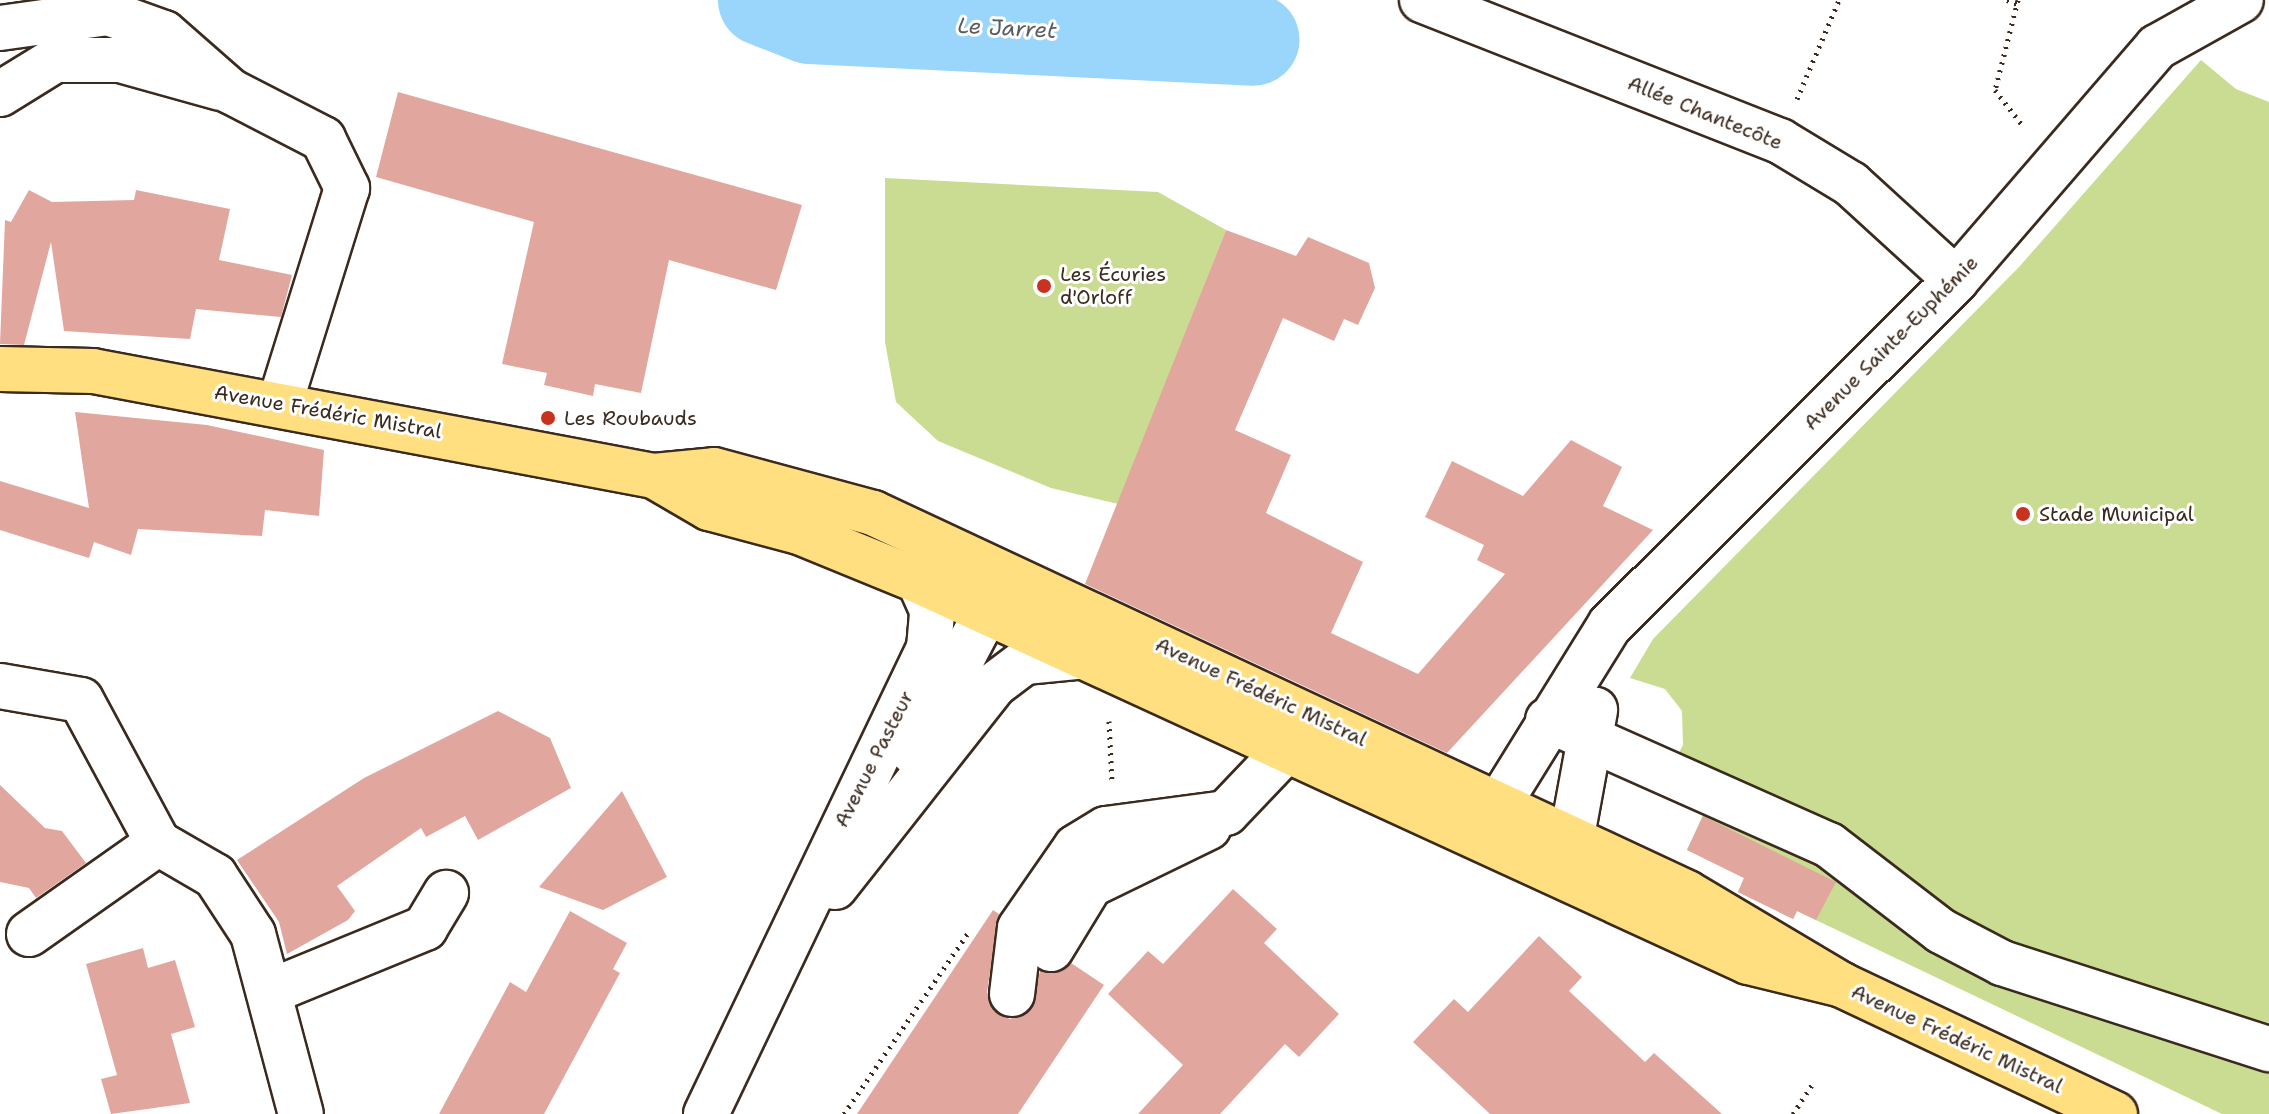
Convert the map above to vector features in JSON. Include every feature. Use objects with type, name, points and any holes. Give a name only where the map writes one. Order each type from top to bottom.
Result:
[{"type":"main road","name":"Avenue Frédéric Mistral","points":[[0,369],[93,371],[280,403],[654,476],[714,470],[808,491],[937,542],[1076,657],[1123,678],[1296,731]]},
{"type":"main road","name":"Avenue Frédéric Mistral","points":[[654,476],[709,508],[799,532],[919,581],[997,593],[1569,858],[1757,929],[1842,985],[2115,1114]]},
{"type":"street","name":"Allée Chantecôte","points":[[1422,0],[1780,141],[1851,184],[1956,280]]},
{"type":"street","name":"Avenue Sainte-Euphémie","points":[[2157,47],[2172,0]]},
{"type":"street","name":"Avenue Sainte-Euphémie","points":[[1487,820],[1610,625],[1956,280],[2157,47],[2241,0]]},
{"type":"street","points":[[0,28],[108,13],[164,33],[230,91]]},
{"type":"street","points":[[0,94],[55,60],[120,60],[230,91],[323,139],[347,188],[280,403]]},
{"type":"street","points":[[919,581],[937,542]]},
{"type":"street","name":"Avenue Pasteur","points":[[706,1114],[775,975],[807,892],[929,648],[932,610],[919,581]]},
{"type":"street","name":"Avenue Pasteur","points":[[865,842],[997,593]]},
{"type":"street","points":[[1569,858],[1610,625]]},
{"type":"street","name":"Avenue Pasteur","points":[[775,975],[865,842],[994,685],[1025,662],[1076,657]]},
{"type":"street","points":[[0,686],[81,700],[158,843],[215,876],[253,934],[301,1114]]},
{"type":"street","points":[[1548,720],[1829,845],[1941,931],[2002,963],[2269,1049]]},
{"type":"street","points":[[1051,949],[1090,885],[1138,858],[1168,853],[1226,813],[1296,731]]},
{"type":"street","points":[[1012,994],[1020,928],[1076,847],[1106,829],[1226,813]]},
{"type":"street","points":[[29,934],[158,843]]},
{"type":"street","points":[[269,992],[425,928],[446,893]]},
{"type":"path","points":[[1780,141],[1839,0]]},
{"type":"path","points":[[2007,0],[2018,2],[1995,90],[2055,167]]},
{"type":"path","points":[[1112,782],[1109,713],[1123,678]]},
{"type":"path","points":[[1793,1114],[1813,1083]]},
{"type":"green space","name":"Stade Municipal","points":[[2201,60],[2236,89],[2269,102],[2269,1114],[2222,1114],[1797,911],[1793,919],[1738,892],[1744,878],[1687,850],[1704,813],[1659,791],[1683,745],[1682,711],[1665,689],[1630,678],[1653,639],[2019,267]]},
{"type":"green space","name":"Les Écuries d'Orloff","points":[[885,178],[1158,192],[1226,230],[1118,504],[1051,488],[938,441],[896,402],[885,342]]},
{"type":"building","points":[[398,92],[802,205],[776,290],[669,260],[641,393],[595,384],[593,396],[544,385],[547,373],[502,364],[534,222],[376,177]]},
{"type":"building","points":[[29,190],[52,202],[134,200],[136,190],[230,209],[219,260],[292,275],[281,317],[196,309],[190,339],[64,331],[51,242],[24,345],[0,344],[5,220],[11,222]]},
{"type":"building","points":[[1226,230],[1296,256],[1308,237],[1369,263],[1375,288],[1358,325],[1344,319],[1334,341],[1283,318],[1235,430],[1291,455],[1266,513],[1363,562],[1331,633],[1418,674],[1505,574],[1477,560],[1484,545],[1425,517],[1452,461],[1523,496],[1571,440],[1622,467],[1603,506],[1653,530],[1447,753],[1085,584]]},
{"type":"building","points":[[75,412],[207,425],[324,450],[319,516],[265,510],[262,536],[138,529],[131,555],[94,542],[89,558],[0,530],[0,481],[89,508]]},
{"type":"building","points":[[498,711],[550,738],[571,788],[478,840],[465,816],[426,837],[421,828],[337,886],[355,911],[348,920],[287,954],[279,922],[237,860],[364,778]]},
{"type":"building","points":[[0,785],[45,828],[62,831],[86,863],[36,898],[29,888],[0,882]]},
{"type":"building","points":[[622,791],[667,877],[603,910],[539,887]]},
{"type":"building","points":[[1703,816],[1836,882],[1816,920],[1797,911],[1793,919],[1738,892],[1744,878],[1687,850]]},
{"type":"building","points":[[1233,889],[1277,929],[1264,943],[1339,1014],[1299,1057],[1285,1044],[1220,1114],[1138,1114],[1183,1065],[1108,994],[1148,951],[1163,964]]},
{"type":"building","points":[[993,910],[999,914],[987,992],[998,1014],[1010,1019],[1031,1010],[1040,971],[1062,971],[1071,963],[1104,985],[1018,1114],[857,1114]]},
{"type":"building","points":[[570,911],[627,943],[613,969],[620,973],[544,1114],[439,1114],[510,982],[526,992]]},
{"type":"building","points":[[1539,936],[1582,977],[1569,991],[1645,1062],[1654,1053],[1722,1114],[1490,1114],[1413,1042],[1454,999],[1468,1012]]},
{"type":"building","points":[[143,948],[148,968],[175,960],[195,1027],[171,1034],[190,1103],[111,1114],[101,1079],[117,1075],[86,964]]},
{"type":"waterway","name":"Le Jarret","points":[[764,0],[810,18],[1253,40]]},
{"type":"place","name":"Les Écuries d'Orloff","points":[[1044,286]]},
{"type":"place","name":"Les Roubauds","points":[[548,418]]},
{"type":"place","name":"Stade Municipal","points":[[2023,514]]}]
